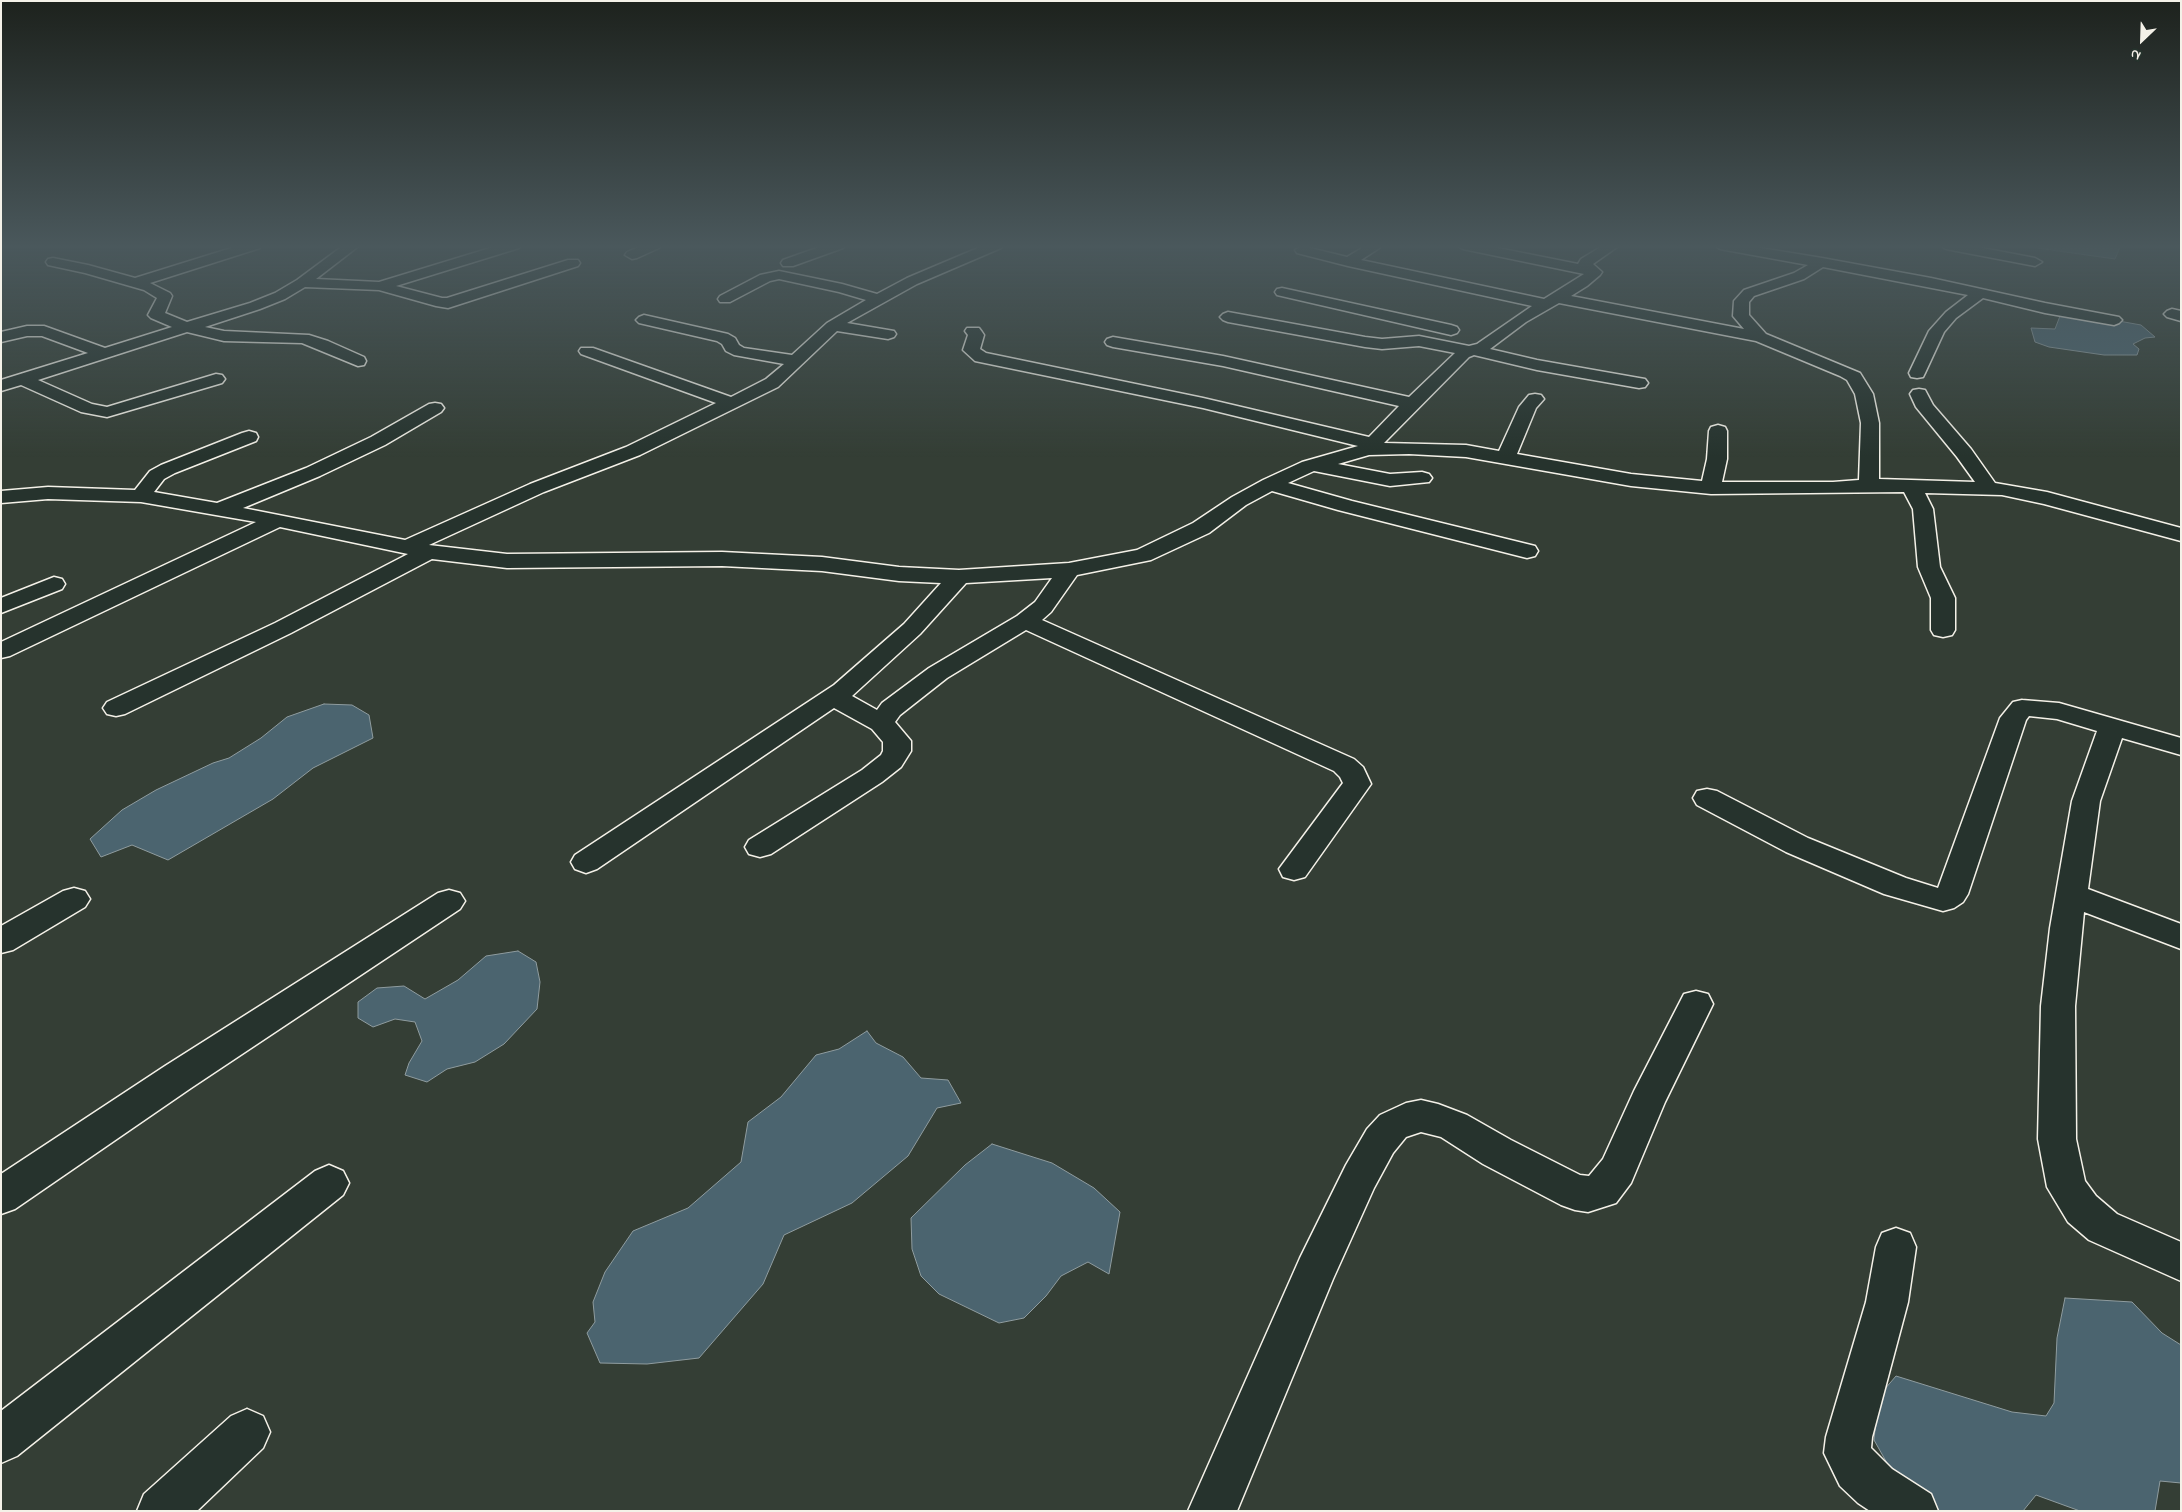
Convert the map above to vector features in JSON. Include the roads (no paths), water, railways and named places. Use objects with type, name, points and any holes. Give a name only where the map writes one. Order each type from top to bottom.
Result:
[{"type":"street","points":[[157,316],[188,328],[224,336],[303,338],[322,344],[358,361]]},
{"type":"street","points":[[1,386],[226,316]]},
{"type":"street","points":[[406,548],[537,488],[633,451],[772,383],[833,326],[850,316]]},
{"type":"street","points":[[1369,316],[1483,347],[1529,316]]},
{"type":"street","points":[[1636,316],[1760,337],[1840,368],[1854,377],[1864,394],[1870,423],[1868,448],[1869,485]]},
{"type":"street","points":[[1741,316],[1760,337]]},
{"type":"street","points":[[1917,373],[1937,331],[1951,316]]},
{"type":"street","points":[[2092,316],[2114,320]]},
{"type":"street","points":[[1228,317],[1382,344],[1419,341],[1471,343],[1537,365],[1639,383]]},
{"type":"street","points":[[644,320],[722,337],[729,341],[732,348],[740,352],[795,361]]},
{"type":"street","points":[[833,326],[888,334]]},
{"type":"street","points":[[1,337],[27,331],[44,331],[106,354]]},
{"type":"street","points":[[973,331],[976,335],[970,350],[981,357],[1203,403],[1371,446],[1439,449],[1506,458],[1631,480],[1711,488],[1833,488],[1869,485],[1989,488],[2047,498],[2181,535]]},
{"type":"street","points":[[1113,342],[1223,361],[1412,403]]},
{"type":"street","points":[[1,497],[48,493],[141,496],[278,520],[406,548],[507,561],[665,558],[748,560],[822,564],[899,574],[959,577],[1069,570],[1143,555],[1201,528],[1239,501],[1270,484],[1313,465],[1371,446],[1471,343]]},
{"type":"street","points":[[587,351],[732,403]]},
{"type":"street","points":[[24,380],[87,408],[107,412],[216,380]]},
{"type":"street","points":[[1919,394],[1925,406],[1989,488]]},
{"type":"street","points":[[1506,458],[1528,407],[1536,399]]},
{"type":"street","points":[[221,509],[313,472],[378,441],[435,408]]},
{"type":"street","points":[[1711,488],[1717,459],[1718,431]]},
{"type":"street","points":[[141,496],[157,475],[249,437]]},
{"type":"street","points":[[1313,465],[1390,480],[1422,478]]},
{"type":"street","points":[[1270,484],[1345,506],[1527,552]]},
{"type":"street","points":[[1911,486],[1923,509],[1929,567],[1942,598],[1944,608],[1943,630]]},
{"type":"street","points":[[1,651],[278,520]]},
{"type":"street","points":[[116,708],[283,628],[429,552]]},
{"type":"street","points":[[881,723],[891,710],[938,673],[1025,621],[1043,607],[1069,570]]},
{"type":"street","points":[[586,862],[843,690],[912,628],[959,577]]},
{"type":"street","points":[[1,606],[54,584]]},
{"type":"street","points":[[1025,621],[1344,765],[1353,773],[1357,784],[1294,869]]},
{"type":"street","points":[[760,847],[872,776],[890,761],[897,751],[897,741],[881,723],[833,696]]},
{"type":"street","points":[[1707,798],[1797,845],[1895,886],[1943,900],[1952,894],[2013,718],[2022,708],[2059,712],[2181,748]]},
{"type":"street","points":[[2112,727],[2086,801],[2066,928],[2058,1006],[2057,1139],[2067,1186],[2082,1209],[2104,1227],[2181,1262]]},
{"type":"street","points":[[2072,895],[2181,937]]},
{"type":"street","points":[[1,941],[74,899]]},
{"type":"street","points":[[1,1196],[178,1077],[449,901]]},
{"type":"street","points":[[1212,1511],[1315,1272],[1360,1178],[1380,1141],[1393,1126],[1406,1119],[1421,1116],[1438,1120],[1454,1126],[1497,1152],[1576,1192],[1588,1194],[1602,1190],[1616,1171],[1647,1102],[1696,1004]]},
{"type":"street","points":[[1,1440],[328,1183]]},
{"type":"street","points":[[1896,1246],[1887,1302],[1852,1428],[1847,1453],[1857,1469],[1875,1486],[1914,1511]]},
{"type":"street","points":[[162,1511],[248,1432]]},
{"type":"water","points":[[2060,316],[2097,320],[2102,318],[2141,325],[2155,337],[2145,338],[2133,344],[2139,349],[2137,355],[2104,355],[2049,347],[2035,342],[2031,328],[2055,329]]},
{"type":"water","points":[[324,704],[352,705],[369,715],[373,738],[313,768],[273,799],[168,860],[132,845],[101,857],[90,839],[122,810],[156,790],[213,763],[229,758],[261,738],[287,717]]},
{"type":"water","points":[[518,951],[536,962],[540,982],[537,1009],[504,1044],[475,1062],[447,1069],[427,1082],[405,1075],[409,1063],[422,1041],[415,1022],[395,1019],[373,1027],[358,1018],[358,1002],[377,988],[404,986],[425,999],[458,980],[486,956]]},
{"type":"water","points":[[867,1031],[876,1043],[903,1057],[921,1078],[948,1080],[961,1103],[937,1108],[908,1156],[852,1203],[784,1235],[763,1284],[699,1358],[647,1364],[600,1363],[587,1333],[595,1322],[593,1302],[605,1272],[633,1231],[688,1208],[741,1162],[748,1122],[781,1097],[816,1055],[839,1049]]},
{"type":"water","points":[[992,1144],[1052,1163],[1094,1188],[1120,1212],[1109,1274],[1088,1262],[1061,1276],[1046,1296],[1024,1318],[999,1323],[939,1294],[921,1276],[912,1249],[911,1218],[965,1165]]},
{"type":"water","points":[[2065,1298],[2132,1302],[2162,1333],[2181,1345],[2181,1483],[2160,1481],[2155,1511],[2080,1511],[2036,1495],[2023,1511],[1939,1511],[1896,1479],[1874,1440],[1878,1397],[1896,1376],[2012,1412],[2046,1416],[2054,1403],[2057,1338]]}]
